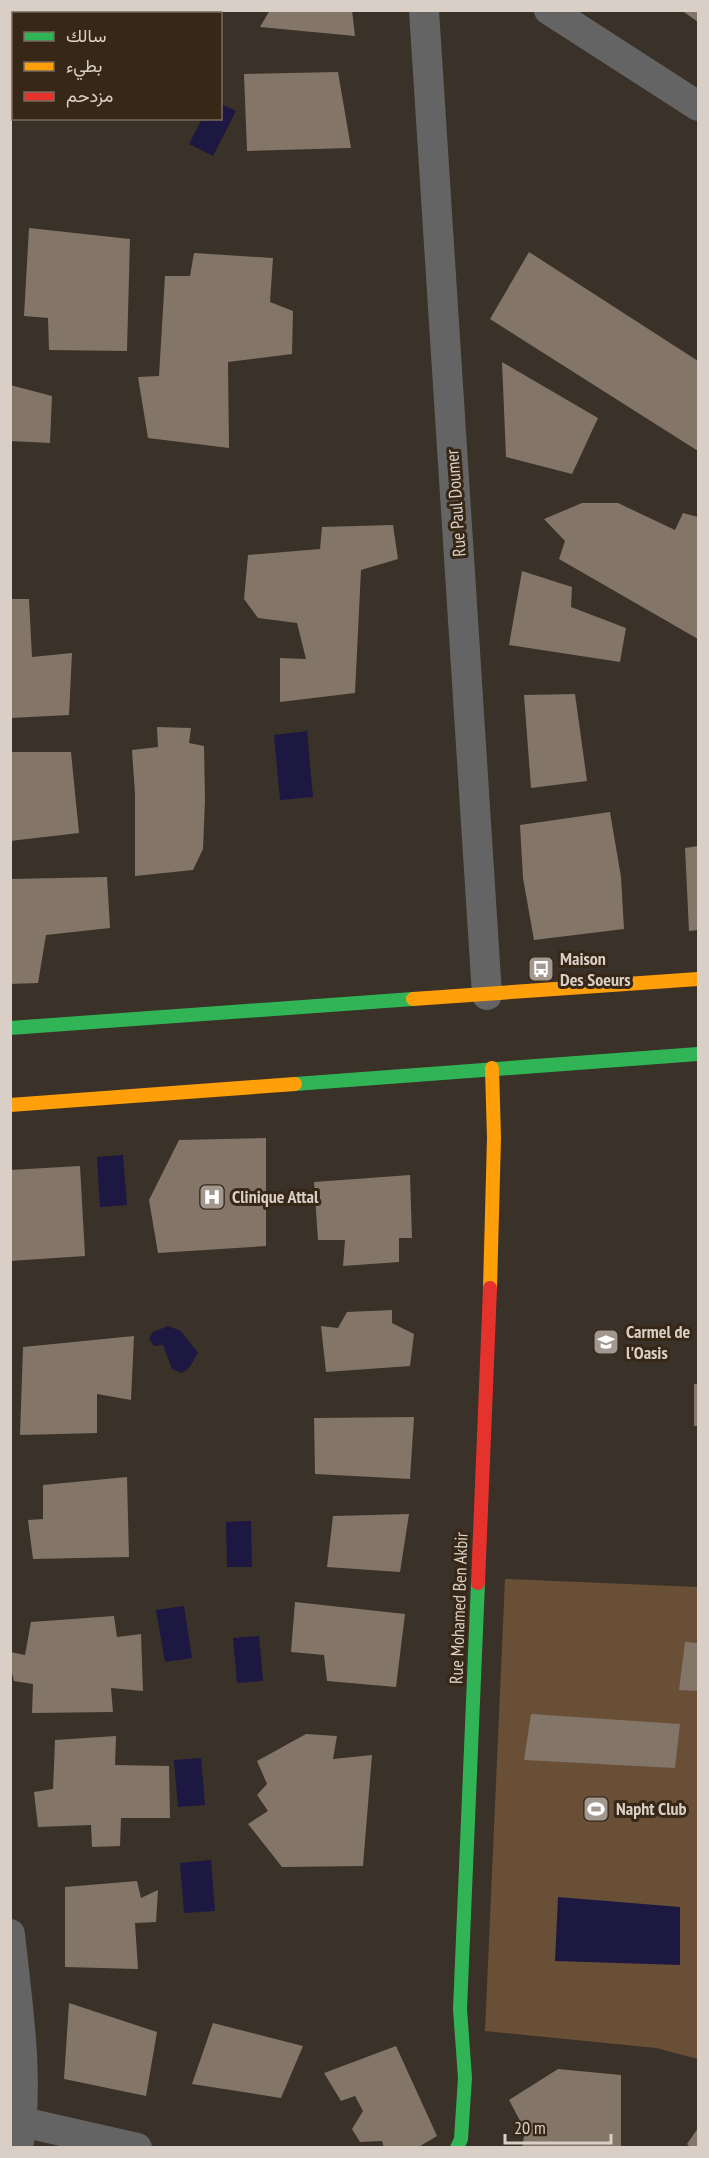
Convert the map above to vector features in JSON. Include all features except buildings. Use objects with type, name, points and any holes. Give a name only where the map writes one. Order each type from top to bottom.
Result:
[{"type":"street","name":"Rue Paul Doumer","points":[[424,10],[488,995]]},
{"type":"street","points":[[549,10],[699,106]]},
{"type":"street","points":[[10,1028],[699,979]]},
{"type":"street","points":[[10,1106],[699,1054]]},
{"type":"street","name":"Rue Mohamed Ben Akbir","points":[[457,2148],[460,2139],[465,2078],[460,2009],[490,1293],[494,1138],[492,1068]]},
{"type":"street","points":[[10,1934],[22,2078],[20,2135],[137,2148]]},
{"type":"shaded area","points":[[222,104],[236,111],[213,156],[189,144],[201,120],[222,120]]},
{"type":"shaded area","points":[[307,731],[313,797],[280,800],[274,735]]},
{"type":"shaded area","points":[[123,1155],[127,1205],[100,1207],[97,1157]]},
{"type":"shaded area","points":[[168,1326],[181,1331],[198,1353],[189,1368],[182,1373],[172,1369],[163,1345],[154,1346],[149,1339],[153,1332]]},
{"type":"shaded area","points":[[251,1521],[252,1567],[227,1567],[226,1522]]},
{"type":"shaded area","name":"Napht Club","points":[[505,1579],[698,1587],[698,2059],[656,2048],[485,2031]]},
{"type":"shaded area","points":[[184,1606],[192,1658],[165,1662],[156,1610]]},
{"type":"shaded area","points":[[259,1636],[263,1681],[237,1683],[233,1638]]},
{"type":"shaded area","points":[[201,1758],[205,1805],[178,1807],[174,1760]]},
{"type":"shaded area","points":[[211,1860],[215,1911],[184,1913],[180,1863]]},
{"type":"shaded area","points":[[558,1897],[680,1907],[680,1965],[555,1961]]},
{"type":"traffic: fast","points":[[10,1028],[413,999]]},
{"type":"traffic: fast","points":[[295,1084],[698,1054]]},
{"type":"traffic: fast","points":[[457,2148],[461,2139],[465,2078],[460,2009],[478,1583]]},
{"type":"traffic: slow","points":[[413,999],[698,979]]},
{"type":"traffic: slow","points":[[490,1288],[494,1138],[492,1068]]},
{"type":"traffic: slow","points":[[10,1105],[295,1084]]},
{"type":"traffic: jam","points":[[478,1583],[490,1288]]},
{"type":"place","name":"Maison Des Soeurs","points":[[541,969]]},
{"type":"place","name":"Clinique Attal","points":[[212,1197]]},
{"type":"place","name":"Carmel de l'Oasis","points":[[606,1342]]},
{"type":"place","name":"Napht Club","points":[[596,1809]]}]
